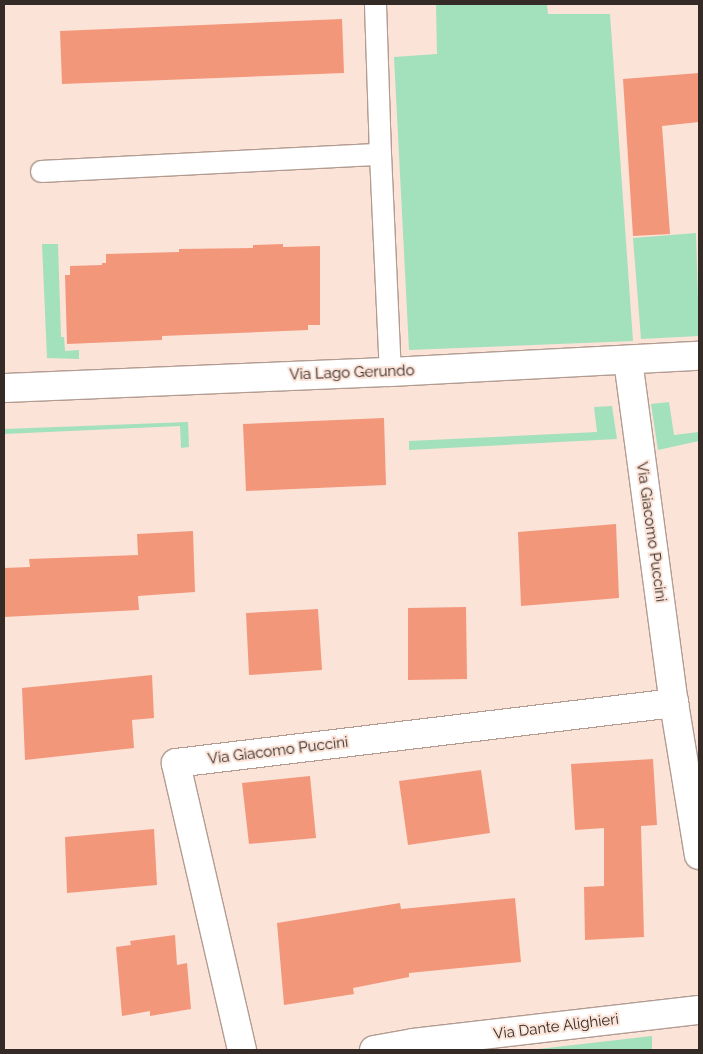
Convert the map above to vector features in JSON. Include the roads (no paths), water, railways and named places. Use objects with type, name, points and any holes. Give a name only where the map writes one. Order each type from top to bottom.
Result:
[{"type":"street","name":"Via Lago Gerundo","points":[[4,388],[390,372],[699,356]]},
{"type":"street","name":"Via Giacomo Puccini","points":[[628,360],[674,703],[699,855]]},
{"type":"street","name":"Via Giacomo Puccini","points":[[242,1050],[176,763],[674,703]]},
{"type":"street","name":"Via Dante Alighieri","points":[[374,1050],[414,1047],[699,1010]]},
{"type":"lane","points":[[375,4],[390,372]]},
{"type":"lane","points":[[41,171],[380,154]]}]
